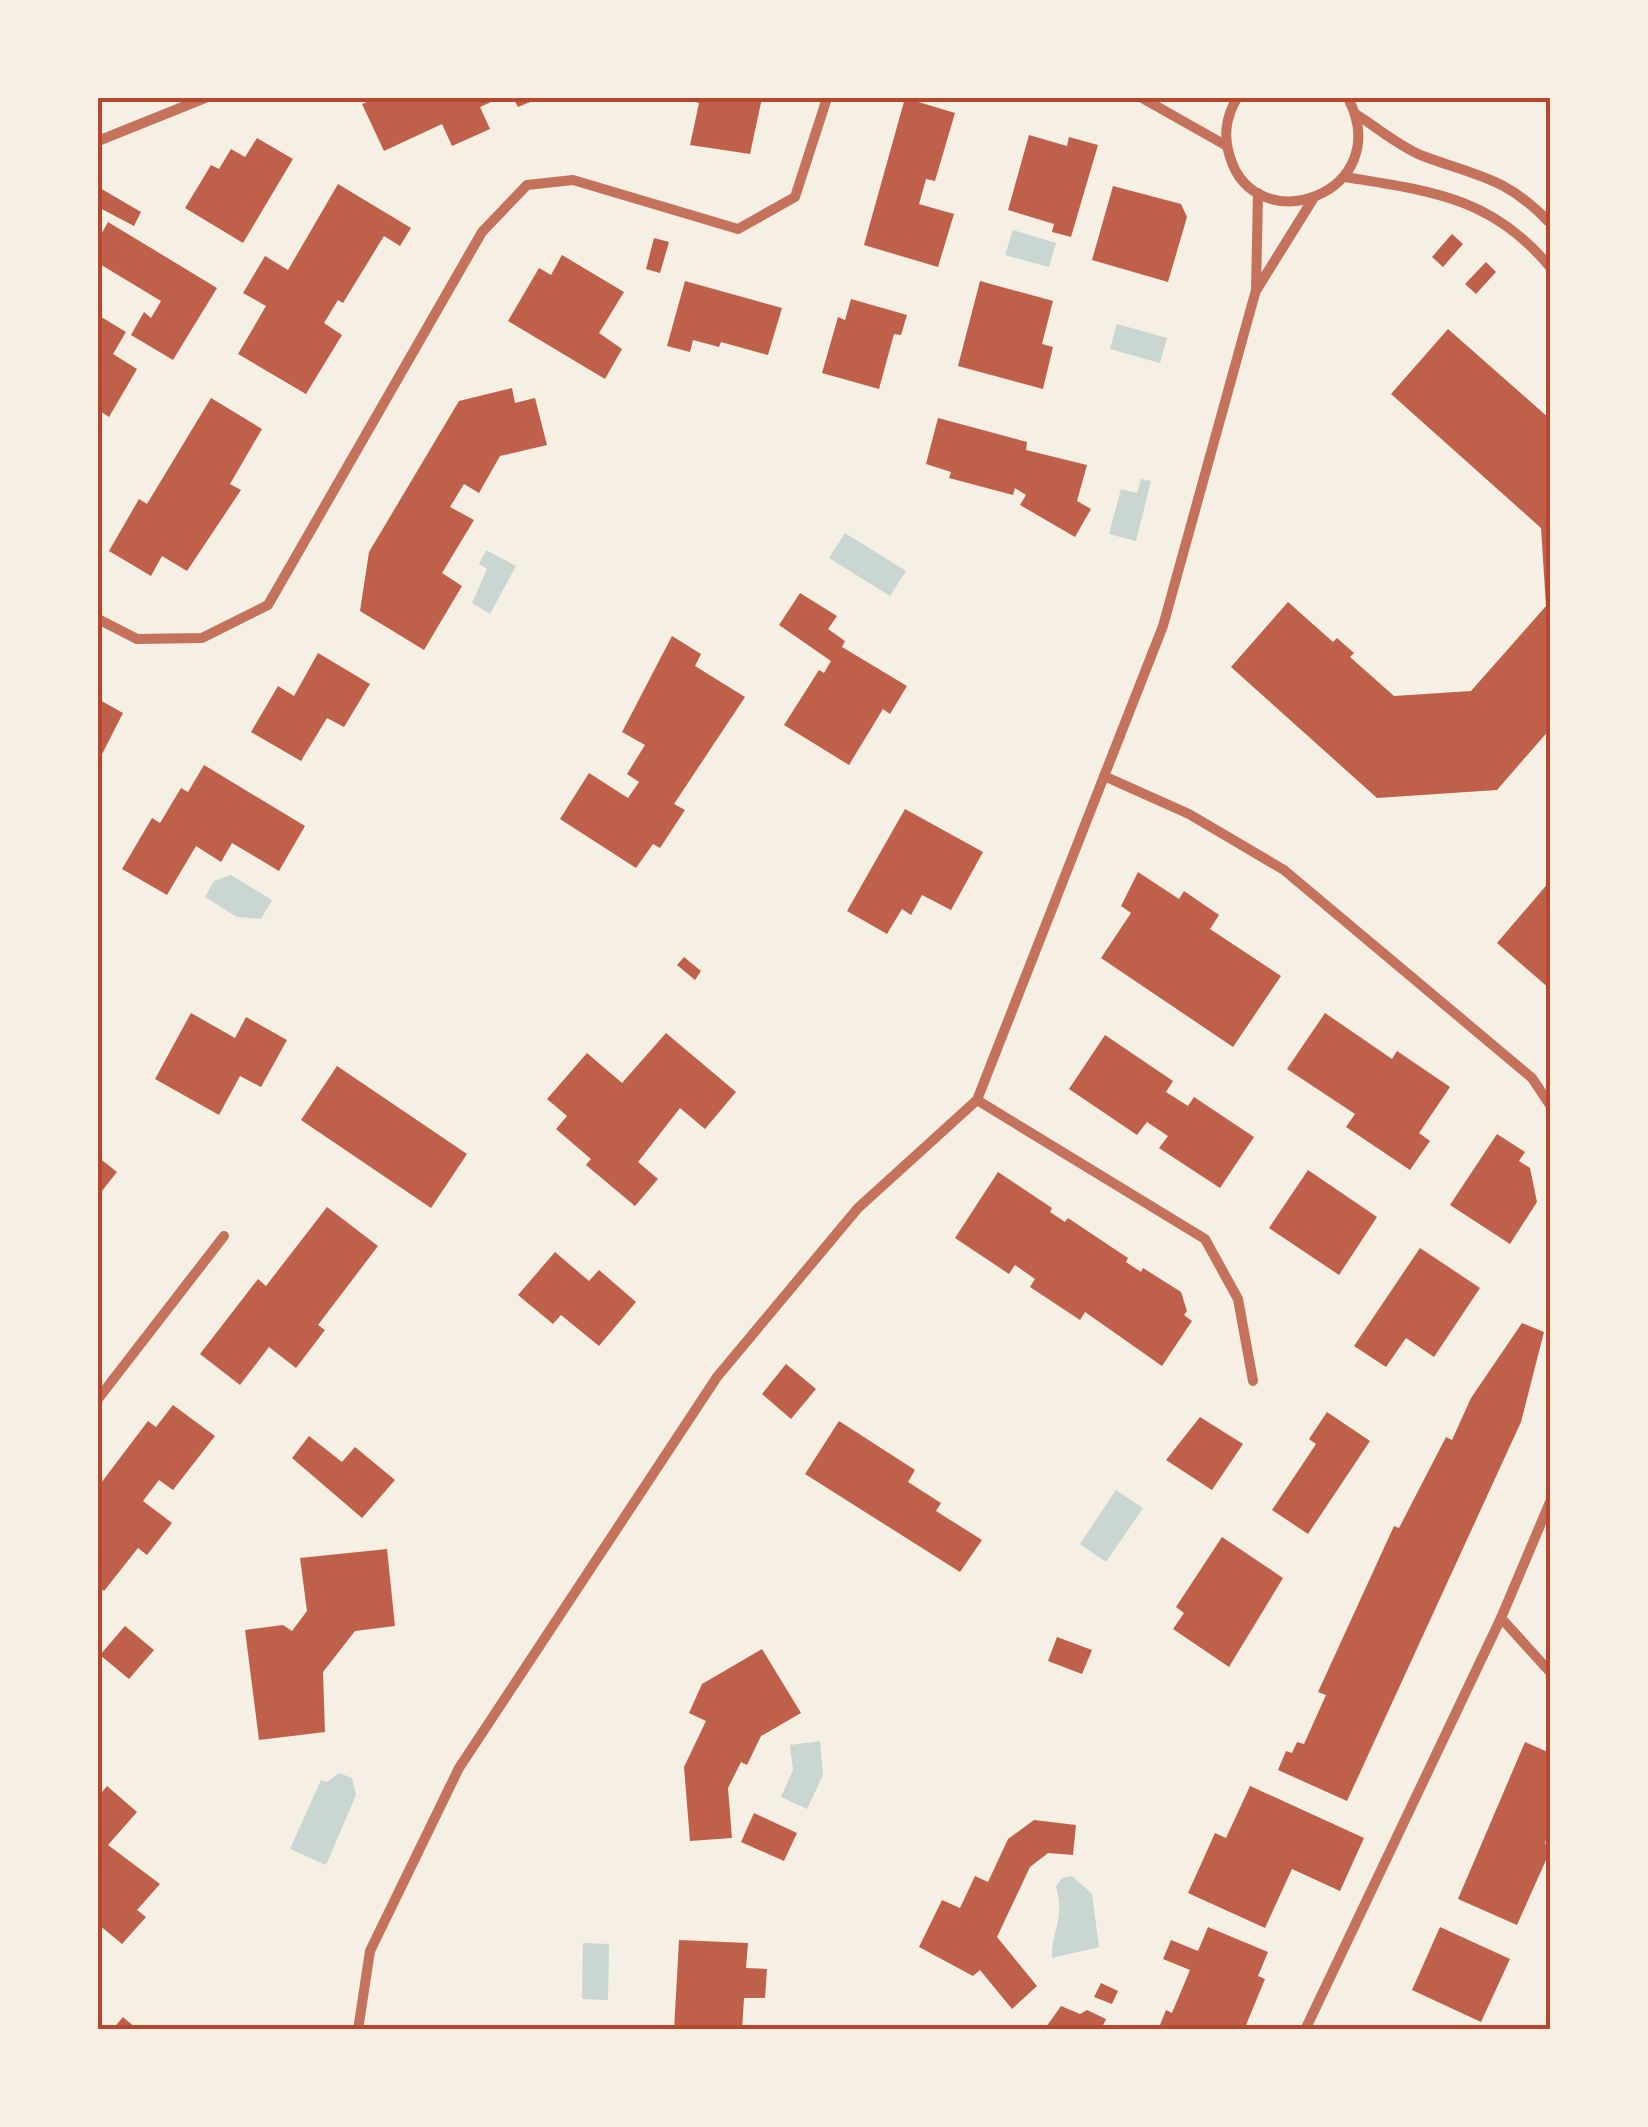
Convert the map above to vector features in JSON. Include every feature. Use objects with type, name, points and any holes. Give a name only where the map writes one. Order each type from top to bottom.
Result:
[{"type":"street","points":[[98,141],[205,98]]},
{"type":"street","points":[[98,619],[137,639],[202,638],[268,605],[482,232],[527,185],[574,180],[738,229],[795,197],[826,98]]},
{"type":"street","points":[[1142,98],[1226,146]]},
{"type":"street","points":[[1238,98],[1226,127],[1226,146],[1232,164],[1258,193],[1276,200],[1312,199]]},
{"type":"street","points":[[1256,290],[1312,199],[1345,177],[1358,147],[1357,114],[1348,98]]},
{"type":"street","points":[[1357,114],[1419,154],[1477,172],[1522,194],[1550,223]]},
{"type":"street","points":[[1345,177],[1411,188],[1484,209],[1526,238],[1550,267]]},
{"type":"street","points":[[358,2030],[370,1950],[459,1768],[717,1377],[858,1208],[978,1100],[1163,626],[1256,290],[1258,193]]},
{"type":"street","points":[[1104,776],[1189,814],[1284,870],[1532,1078],[1550,1105]]},
{"type":"street","points":[[978,1100],[1205,1239],[1238,1299],[1253,1382]]},
{"type":"street","points":[[98,1398],[224,1236]]},
{"type":"street","points":[[1305,2030],[1502,1618],[1550,1502]]},
{"type":"street","points":[[1502,1618],[1550,1672]]},
{"type":"shaded area","points":[[1013,230],[1056,243],[1049,267],[1005,255]]},
{"type":"shaded area","points":[[1117,324],[1167,338],[1160,363],[1110,349]]},
{"type":"shaded area","points":[[1141,479],[1151,481],[1136,541],[1109,534],[1121,489],[1137,493]]},
{"type":"shaded area","points":[[845,533],[906,571],[890,596],[829,558]]},
{"type":"shaded area","points":[[486,550],[516,566],[490,614],[472,603],[487,569],[479,564]]},
{"type":"shaded area","points":[[231,875],[272,900],[261,919],[237,917],[205,897],[214,881]]},
{"type":"shaded area","points":[[1116,1490],[1143,1508],[1106,1562],[1080,1544]]},
{"type":"shaded area","points":[[820,1741],[823,1775],[807,1809],[781,1797],[793,1770],[790,1745]]},
{"type":"shaded area","points":[[339,1773],[352,1778],[356,1795],[326,1865],[290,1849],[321,1780],[327,1782]]},
{"type":"shaded area","points":[[1072,1876],[1092,1894],[1099,1947],[1052,1958],[1059,1917],[1056,1886],[1062,1878]]},
{"type":"shaded area","points":[[583,1943],[609,1944],[608,2000],[582,1999]]},
{"type":"building","points":[[376,98],[500,98],[480,107],[490,129],[452,146],[442,124],[384,151],[362,104]]},
{"type":"building","points":[[513,98],[540,98],[518,107]]},
{"type":"building","points":[[681,98],[762,98],[750,154],[690,145],[699,103]]},
{"type":"building","points":[[905,98],[955,113],[935,181],[926,179],[919,204],[954,214],[938,267],[864,245]]},
{"type":"building","points":[[1029,135],[1067,146],[1069,137],[1098,145],[1071,237],[1052,232],[1054,224],[1008,210]]},
{"type":"building","points":[[257,138],[293,159],[243,243],[185,208],[211,165],[219,169],[231,149],[245,157]]},
{"type":"building","points":[[338,184],[411,228],[400,246],[384,236],[343,303],[338,300],[324,323],[342,335],[306,394],[238,354],[266,306],[243,293],[265,256],[288,270]]},
{"type":"building","points":[[1113,186],[1181,204],[1187,217],[1168,282],[1092,260]]},
{"type":"building","points":[[100,188],[141,212],[134,226],[98,207]]},
{"type":"building","points":[[108,222],[217,288],[173,360],[131,335],[144,312],[151,318],[161,301],[98,263],[98,240]]},
{"type":"building","points":[[1452,234],[1463,244],[1443,267],[1432,257]]},
{"type":"building","points":[[654,238],[669,242],[660,273],[646,269]]},
{"type":"building","points":[[562,255],[624,292],[599,333],[622,349],[605,379],[508,321],[539,268],[551,275]]},
{"type":"building","points":[[1486,262],[1496,272],[1476,294],[1465,284]]},
{"type":"building","points":[[685,281],[782,308],[768,355],[721,342],[719,347],[693,340],[690,352],[667,346]]},
{"type":"building","points":[[980,281],[1053,301],[1042,344],[1053,347],[1043,389],[958,366]]},
{"type":"building","points":[[851,299],[907,315],[901,335],[894,334],[879,389],[822,373],[838,317],[845,320]]},
{"type":"building","points":[[98,315],[126,332],[113,354],[137,369],[109,417],[98,410]]},
{"type":"building","points":[[1448,329],[1550,419],[1550,729],[1497,790],[1377,798],[1231,667],[1288,602],[1333,642],[1337,638],[1354,653],[1350,657],[1394,696],[1471,691],[1546,606],[1541,528],[1391,394]]},
{"type":"building","points":[[512,388],[515,403],[535,398],[547,445],[500,456],[479,493],[464,484],[450,507],[474,520],[442,573],[462,586],[424,650],[360,611],[369,552],[459,401]]},
{"type":"building","points":[[211,398],[262,429],[230,484],[241,490],[187,571],[162,556],[151,576],[109,551],[139,499],[147,504]]},
{"type":"building","points":[[938,418],[1027,442],[1026,450],[1087,465],[1077,501],[1091,509],[1075,537],[1020,505],[1026,495],[1015,488],[1013,495],[949,478],[951,472],[926,464]]},
{"type":"building","points":[[800,593],[837,616],[828,629],[845,641],[842,647],[907,686],[890,714],[883,709],[849,765],[784,725],[819,670],[824,673],[831,661],[779,625]]},
{"type":"building","points":[[672,636],[701,654],[695,666],[745,697],[674,804],[685,810],[660,848],[653,844],[636,868],[560,819],[589,773],[628,798],[639,782],[627,774],[645,745],[622,732]]},
{"type":"building","points":[[318,653],[370,684],[344,727],[327,718],[301,761],[251,732],[278,686],[294,696]]},
{"type":"building","points":[[98,699],[123,713],[98,762]]},
{"type":"building","points":[[204,765],[305,826],[279,871],[232,843],[221,862],[196,846],[167,895],[122,869],[152,818],[160,823],[181,788],[188,792]]},
{"type":"building","points":[[905,809],[983,852],[951,910],[922,895],[911,915],[902,909],[887,934],[847,911]]},
{"type":"building","points":[[1138,872],[1179,899],[1184,891],[1219,915],[1210,929],[1281,976],[1233,1047],[1101,958],[1131,913],[1121,906]]},
{"type":"building","points":[[1550,881],[1550,989],[1497,943]]},
{"type":"building","points":[[684,957],[701,971],[695,980],[677,965]]},
{"type":"building","points":[[191,1013],[235,1038],[246,1017],[287,1040],[261,1087],[240,1076],[219,1115],[155,1079]]},
{"type":"building","points":[[1325,1013],[1392,1059],[1397,1051],[1450,1087],[1419,1133],[1430,1141],[1410,1170],[1346,1127],[1355,1114],[1287,1069]]},
{"type":"building","points":[[666,1033],[736,1092],[705,1129],[680,1108],[638,1162],[658,1179],[635,1206],[586,1165],[591,1159],[556,1129],[567,1116],[547,1099],[587,1053],[622,1083]]},
{"type":"building","points":[[1105,1035],[1173,1081],[1166,1092],[1188,1106],[1194,1097],[1254,1137],[1220,1188],[1159,1148],[1168,1136],[1147,1122],[1137,1135],[1069,1089]]},
{"type":"building","points":[[337,1066],[467,1154],[431,1208],[301,1120]]},
{"type":"building","points":[[1497,1134],[1525,1152],[1519,1161],[1530,1168],[1537,1202],[1510,1244],[1450,1205]]},
{"type":"building","points":[[98,1157],[117,1172],[98,1196]]},
{"type":"building","points":[[1308,1170],[1377,1217],[1339,1275],[1269,1228]]},
{"type":"building","points":[[998,1172],[1052,1208],[1050,1212],[1065,1222],[1068,1218],[1128,1258],[1126,1262],[1141,1272],[1143,1268],[1181,1292],[1187,1311],[1184,1315],[1192,1321],[1162,1366],[1085,1312],[1080,1320],[1030,1287],[1035,1279],[1015,1265],[1009,1274],[955,1238]]},
{"type":"building","points":[[327,1207],[378,1246],[318,1325],[325,1330],[296,1368],[269,1347],[240,1385],[200,1354],[258,1279],[266,1286]]},
{"type":"building","points":[[1420,1248],[1480,1288],[1434,1357],[1406,1338],[1386,1367],[1354,1346]]},
{"type":"building","points":[[555,1252],[589,1281],[599,1270],[636,1302],[599,1346],[561,1315],[553,1324],[518,1295]]},
{"type":"building","points":[[1522,1323],[1544,1332],[1521,1422],[1347,1801],[1278,1770],[1286,1751],[1292,1753],[1297,1742],[1304,1744],[1326,1695],[1318,1692],[1394,1526],[1399,1528],[1446,1437],[1452,1440],[1471,1398]]},
{"type":"building","points":[[786,1364],[816,1389],[791,1419],[762,1394]]},
{"type":"building","points":[[173,1405],[215,1436],[173,1490],[159,1480],[143,1501],[172,1523],[147,1555],[138,1548],[104,1591],[98,1586],[98,1487],[148,1421],[156,1427]]},
{"type":"building","points":[[1327,1412],[1370,1441],[1308,1534],[1272,1510],[1316,1444],[1309,1439]]},
{"type":"building","points":[[1200,1417],[1243,1444],[1212,1490],[1166,1460]]},
{"type":"building","points":[[839,1421],[915,1470],[908,1482],[941,1503],[936,1511],[982,1540],[960,1572],[805,1474]]},
{"type":"building","points":[[309,1436],[342,1462],[355,1447],[395,1480],[362,1518],[292,1458]]},
{"type":"building","points":[[1222,1537],[1283,1578],[1229,1667],[1173,1629],[1184,1613],[1176,1607]]},
{"type":"building","points":[[387,1549],[395,1626],[355,1631],[323,1672],[325,1732],[259,1740],[245,1630],[283,1625],[292,1631],[307,1611],[300,1558]]},
{"type":"building","points":[[125,1626],[154,1650],[129,1679],[100,1655]]},
{"type":"building","points":[[1057,1637],[1092,1650],[1082,1674],[1048,1661]]},
{"type":"building","points":[[762,1649],[801,1713],[761,1736],[747,1765],[741,1762],[728,1788],[732,1838],[690,1841],[684,1767],[706,1721],[689,1713],[702,1684]]},
{"type":"building","points":[[1525,1742],[1550,1753],[1550,1830],[1545,1843],[1550,1851],[1517,1925],[1458,1899]]},
{"type":"building","points":[[107,1786],[137,1812],[108,1845],[160,1884],[137,1910],[146,1917],[122,1944],[98,1924],[98,1797]]},
{"type":"building","points":[[1250,1786],[1364,1838],[1340,1891],[1292,1869],[1265,1928],[1188,1893],[1215,1833],[1226,1838]]},
{"type":"building","points":[[754,1813],[797,1833],[784,1861],[741,1842]]},
{"type":"building","points":[[1034,1820],[1076,1825],[1073,1855],[1048,1853],[1030,1867],[997,1937],[1037,1986],[1012,2009],[980,1970],[973,1976],[919,1947],[942,1900],[960,1908],[975,1876],[988,1882],[1008,1839]]},
{"type":"building","points":[[1208,1927],[1268,1952],[1258,1976],[1265,1979],[1244,2030],[1158,2030],[1166,2010],[1172,2013],[1190,1970],[1163,1959],[1171,1940],[1198,1951]]},
{"type":"building","points":[[1440,1927],[1510,1959],[1481,2022],[1412,1990]]},
{"type":"building","points":[[679,1940],[748,1943],[746,1968],[767,1969],[765,1998],[744,1998],[742,2030],[674,2030]]},
{"type":"building","points":[[1101,1983],[1118,1991],[1112,2004],[1094,1997]]},
{"type":"building","points":[[1061,2006],[1080,2014],[1087,2010],[1106,2019],[1101,2030],[1044,2030]]},
{"type":"building","points":[[123,2017],[138,2030],[112,2030]]}]
